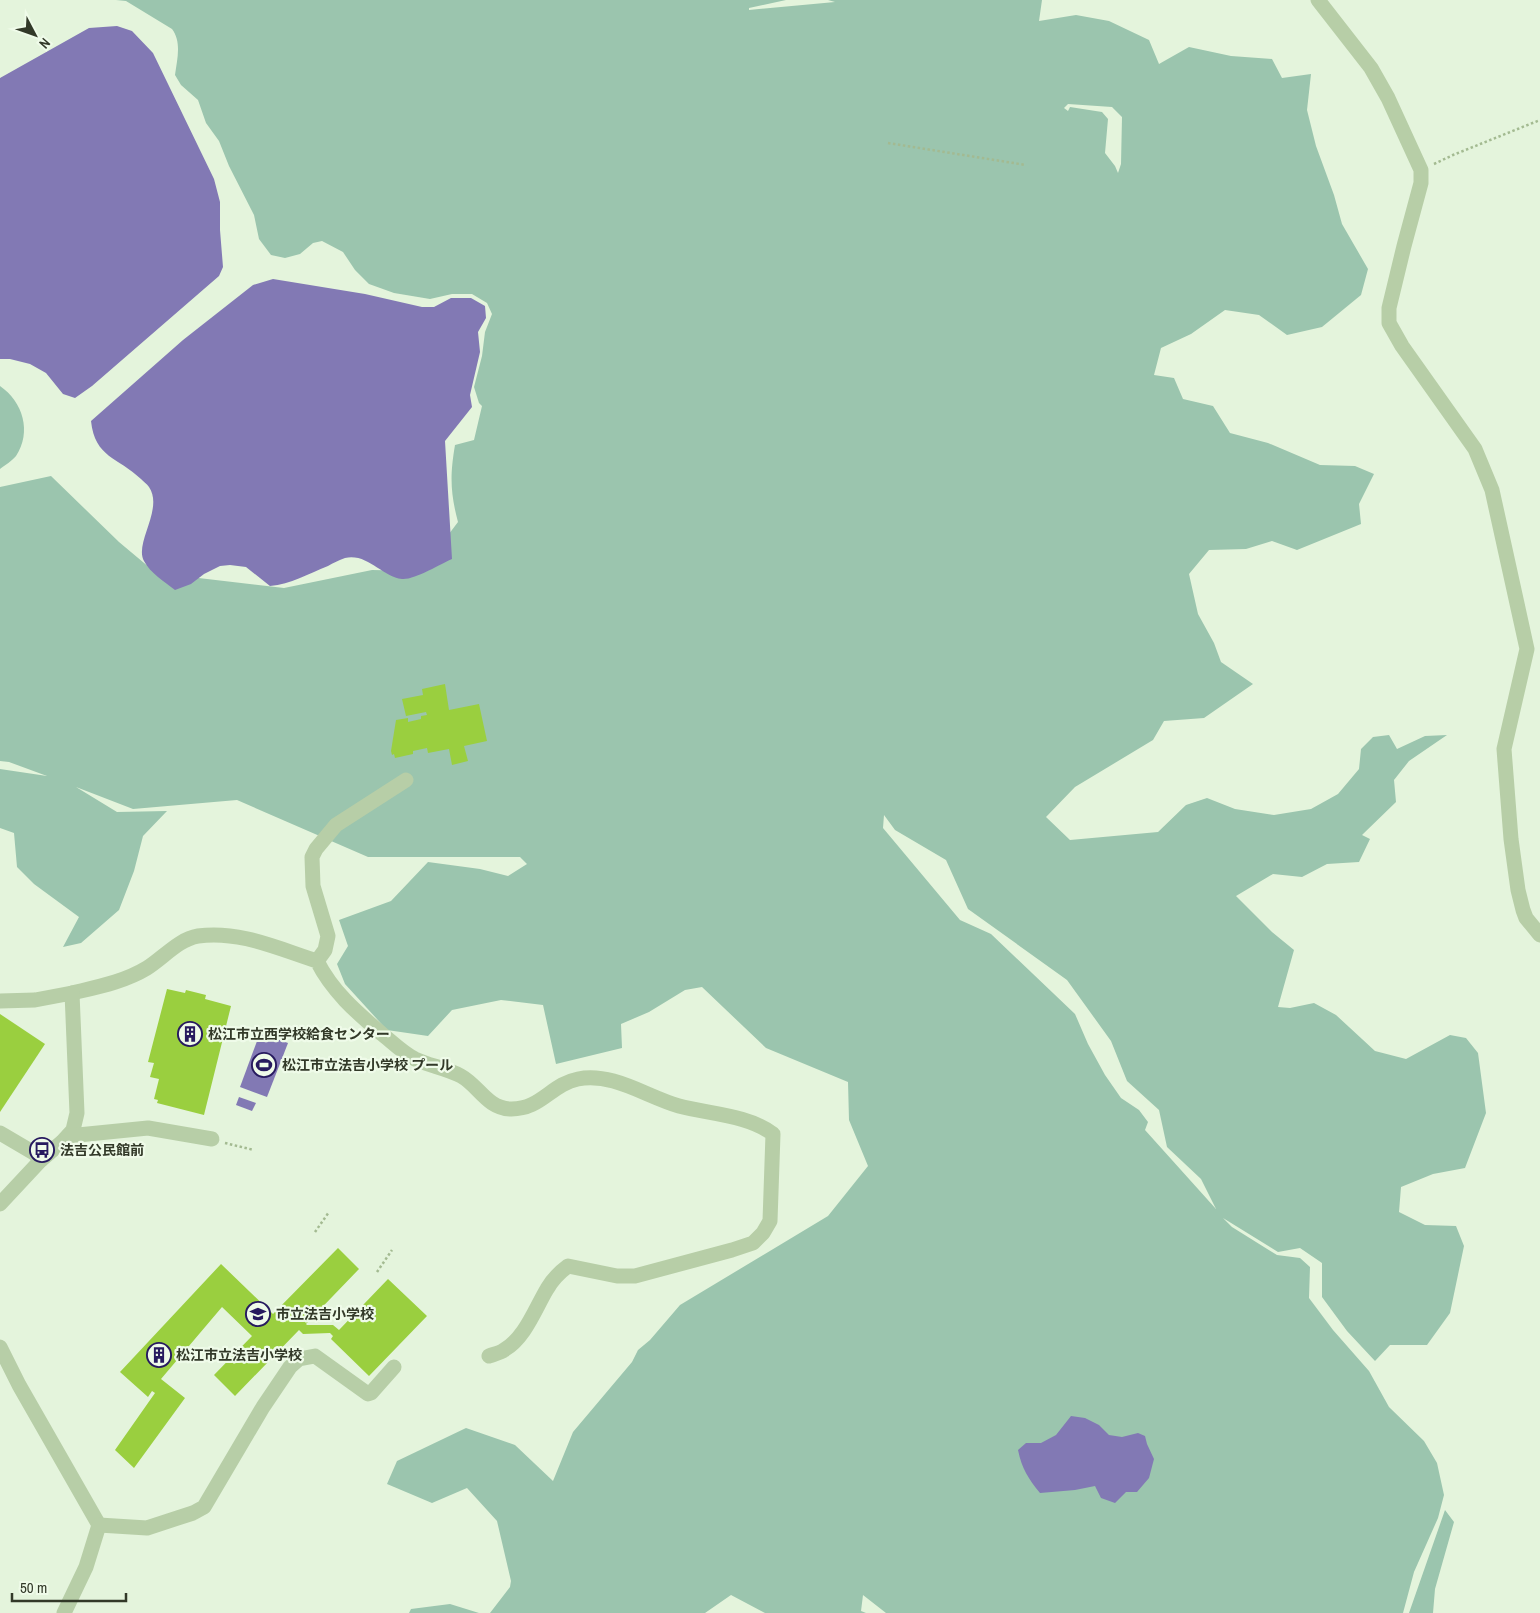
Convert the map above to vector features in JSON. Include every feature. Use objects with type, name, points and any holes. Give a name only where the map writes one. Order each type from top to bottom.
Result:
[{"type":"street","points":[[1318,0],[1371,68],[1388,98],[1421,170],[1421,183],[1389,308],[1389,323],[1402,346],[1475,449],[1492,490],[1527,649],[1504,749],[1511,839],[1518,890],[1523,910],[1526,918],[1540,935]]},
{"type":"street","points":[[317,961],[325,950],[328,936],[313,886],[312,857],[316,849],[336,826],[406,780]]},
{"type":"street","points":[[0,1001],[35,1000],[98,987],[121,980],[147,968],[172,948],[197,936],[226,935],[255,941],[317,961],[336,991],[400,1050],[415,1059],[463,1077],[490,1102],[508,1109],[524,1108],[539,1102],[564,1083],[578,1079],[593,1078],[618,1083],[678,1106],[745,1120],[763,1126],[773,1134],[770,1221],[763,1233],[753,1243],[635,1276],[617,1276],[568,1266],[560,1272],[548,1287],[529,1324],[517,1338],[505,1350],[489,1356]]},
{"type":"street","points":[[0,1204],[41,1160],[73,1130],[77,1113],[72,993]]},
{"type":"street","points":[[68,1136],[148,1128],[212,1139]]},
{"type":"street","points":[[0,1134],[34,1153],[41,1160]]},
{"type":"street","points":[[0,1347],[19,1385],[99,1525],[86,1567],[64,1613]]},
{"type":"street","points":[[99,1525],[147,1528],[193,1513],[204,1507],[263,1407],[290,1367],[299,1359],[315,1356],[368,1394],[394,1367]]},
{"type":"path","points":[[1421,170],[1540,120]]},
{"type":"path","points":[[888,143],[1026,165]]},
{"type":"path","points":[[212,1139],[254,1150]]},
{"type":"path","points":[[315,1232],[329,1212]]},
{"type":"path","points":[[377,1272],[392,1250]]},
{"type":"green space","points":[[116,0],[786,0],[749,8],[749,10],[835,2],[828,0],[1042,0],[1039,21],[1076,15],[1109,21],[1149,40],[1159,64],[1189,47],[1231,56],[1272,59],[1282,78],[1311,74],[1307,110],[1316,146],[1334,195],[1342,224],[1368,269],[1361,295],[1322,327],[1287,335],[1259,315],[1225,310],[1191,334],[1161,348],[1154,375],[1174,378],[1183,399],[1213,406],[1230,433],[1268,443],[1320,465],[1355,466],[1374,474],[1359,504],[1361,524],[1297,550],[1272,541],[1246,549],[1209,550],[1189,574],[1198,614],[1214,643],[1221,662],[1253,684],[1204,718],[1164,721],[1153,740],[1075,787],[1046,817],[1070,840],[1158,832],[1186,805],[1207,798],[1235,809],[1274,815],[1311,809],[1338,794],[1359,769],[1361,749],[1373,737],[1389,735],[1397,749],[1425,736],[1447,735],[1409,761],[1394,780],[1396,802],[1362,835],[1370,839],[1359,862],[1327,864],[1302,877],[1273,874],[1236,896],[1272,932],[1294,950],[1278,1007],[1290,1008],[1314,1003],[1336,1015],[1375,1051],[1406,1059],[1450,1035],[1466,1038],[1478,1053],[1486,1113],[1465,1168],[1433,1174],[1401,1187],[1399,1212],[1425,1225],[1456,1226],[1464,1246],[1450,1313],[1427,1345],[1390,1345],[1375,1361],[1347,1331],[1322,1297],[1322,1263],[1300,1248],[1278,1252],[1223,1218],[1232,1227],[1277,1255],[1300,1258],[1310,1267],[1309,1298],[1333,1330],[1369,1371],[1389,1407],[1424,1441],[1437,1463],[1444,1495],[1438,1518],[1414,1572],[1403,1613],[886,1613],[863,1595],[861,1611],[866,1613],[765,1613],[731,1595],[705,1613],[490,1613],[510,1587],[511,1581],[497,1521],[467,1488],[432,1503],[387,1484],[397,1461],[466,1428],[515,1445],[553,1481],[573,1432],[632,1362],[638,1350],[650,1340],[680,1305],[828,1216],[868,1166],[849,1120],[848,1082],[766,1048],[702,987],[685,990],[649,1012],[621,1024],[622,1048],[556,1064],[543,1005],[501,1000],[452,1010],[428,1036],[387,1030],[345,984],[337,964],[348,946],[339,920],[391,901],[428,862],[480,869],[508,876],[527,864],[520,857],[368,857],[237,800],[133,809],[76,787],[117,812],[167,811],[143,836],[134,871],[119,910],[81,943],[63,947],[79,917],[34,884],[17,867],[14,833],[0,828],[0,769],[47,776],[9,762],[0,761],[0,487],[51,476],[119,542],[156,573],[284,588],[372,570],[421,571],[458,522],[453,502],[452,484],[455,445],[474,440],[482,406],[479,403],[474,387],[482,356],[485,332],[492,314],[487,303],[472,294],[452,294],[430,299],[394,293],[369,284],[355,270],[343,252],[322,241],[313,243],[300,254],[285,258],[271,255],[259,239],[254,215],[229,166],[219,141],[206,123],[198,100],[181,85],[175,75],[178,45],[175,34],[172,29],[126,1]],"holes":[[[1068,104],[1112,107],[1122,117],[1121,164],[1118,173],[1105,153],[1108,119],[1102,112],[1070,107],[1068,111],[1064,108]],[[884,815],[895,830],[946,860],[968,909],[1067,980],[1111,1041],[1127,1081],[1159,1110],[1167,1147],[1201,1179],[1216,1209],[1145,1130],[1148,1122],[1139,1110],[1121,1098],[1105,1075],[1088,1044],[1075,1014],[991,934],[960,920],[883,828]]]},
{"type":"green space","points":[[0,386],[14,400],[23,418],[24,428],[21,447],[16,456],[0,469]]},
{"type":"green space","points":[[1445,1510],[1454,1522],[1435,1589],[1433,1613],[1409,1613]]},
{"type":"green space","points":[[450,1604],[479,1613],[409,1613],[411,1609]]},
{"type":"shaded area","points":[[117,26],[132,31],[153,53],[214,179],[220,202],[223,267],[219,276],[92,386],[75,398],[63,394],[46,373],[30,364],[10,359],[0,359],[0,78],[89,28]]},
{"type":"shaded area","points":[[273,279],[365,294],[422,307],[434,307],[451,298],[471,298],[485,306],[486,318],[478,332],[480,352],[470,395],[472,407],[445,441],[452,559],[420,574],[402,579],[388,574],[361,559],[345,558],[292,581],[270,586],[246,567],[220,566],[204,574],[191,584],[175,590],[158,577],[144,561],[142,554],[143,545],[151,515],[153,496],[145,483],[109,456],[97,443],[91,421],[183,340],[253,285]]},
{"type":"shaded area","name":"松江市立法吉小学校 プール","points":[[260,1033],[288,1043],[267,1097],[240,1087]]},
{"type":"shaded area","name":"松江市立法吉小学校 プール","points":[[239,1097],[256,1103],[252,1111],[236,1105]]},
{"type":"shaded area","points":[[1071,1416],[1085,1418],[1099,1425],[1109,1435],[1122,1437],[1138,1433],[1145,1436],[1154,1459],[1149,1478],[1137,1492],[1126,1492],[1115,1503],[1101,1498],[1095,1486],[1040,1493],[1026,1473],[1018,1450],[1026,1443],[1041,1443],[1056,1435]]},
{"type":"building","points":[[445,684],[449,710],[479,704],[487,741],[464,746],[468,761],[452,765],[449,749],[428,753],[427,748],[413,751],[413,754],[395,758],[391,751],[396,720],[408,718],[408,722],[421,719],[421,716],[427,715],[426,712],[406,716],[402,699],[423,695],[422,689]]},
{"type":"building","name":"松江市立西学校給食センター","points":[[167,989],[185,993],[186,990],[206,995],[205,999],[231,1006],[204,1115],[157,1103],[158,1100],[154,1099],[159,1079],[150,1077],[154,1063],[148,1062]]},
{"type":"building","points":[[0,1014],[45,1044],[0,1112]]},
{"type":"building","name":"松江市立法吉小学校","points":[[338,1248],[359,1269],[307,1325],[333,1325],[339,1330],[388,1279],[427,1316],[369,1376],[331,1339],[333,1336],[330,1333],[303,1334],[299,1330],[235,1396],[214,1375],[252,1336],[222,1307],[161,1379],[185,1398],[134,1468],[115,1450],[155,1393],[152,1391],[148,1397],[120,1372],[221,1264],[273,1314]]},
{"type":"place","name":"松江市立西学校給食センター","points":[[190,1034]]},
{"type":"place","name":"松江市立法吉小学校 プール","points":[[264,1065]]},
{"type":"place","name":"法吉公民館前","points":[[42,1150]]},
{"type":"place","name":"市立法吉小学校","points":[[258,1314]]},
{"type":"place","name":"松江市立法吉小学校","points":[[159,1355]]}]
